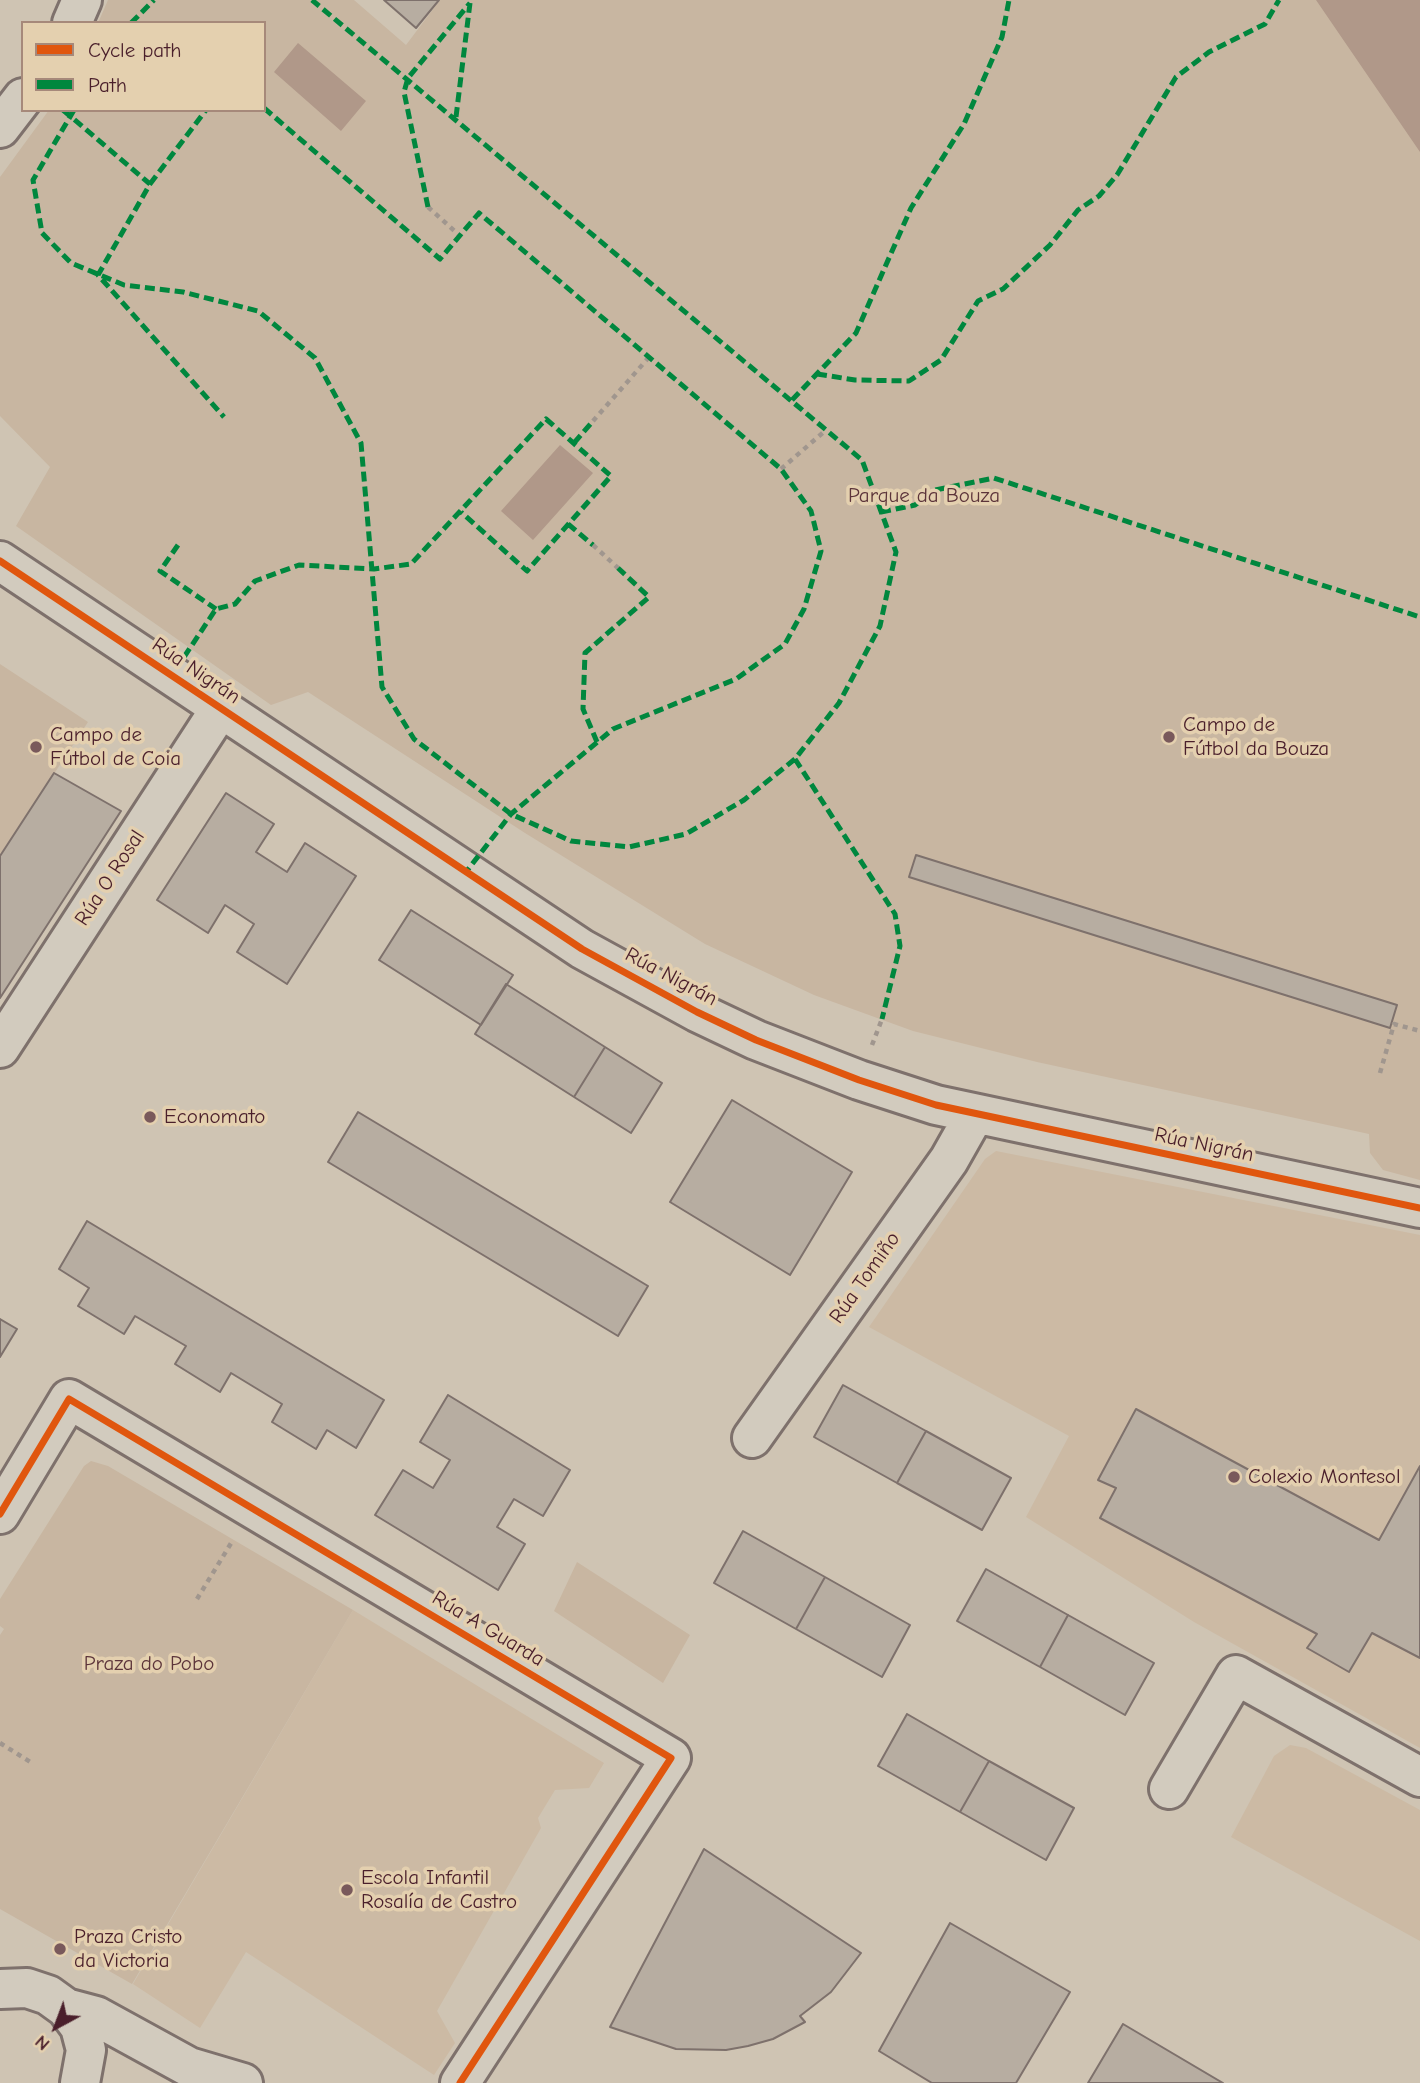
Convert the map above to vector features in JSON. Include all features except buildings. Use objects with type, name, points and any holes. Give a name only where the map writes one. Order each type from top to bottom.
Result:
[{"type":"street","points":[[73,21],[82,0]]},
{"type":"street","points":[[0,128],[21,101]]},
{"type":"street","name":"Rúa Nigrán","points":[[0,561],[582,949],[732,1028],[810,1061],[895,1092],[975,1114],[1420,1208]]},
{"type":"street","name":"Rúa O Rosal","points":[[0,1048],[220,709]]},
{"type":"street","name":"Rúa Tomiño","points":[[752,1438],[948,1160],[975,1114]]},
{"type":"street","name":"Rúa A Guarda","points":[[0,1514],[69,1399],[671,1758],[460,2083]]},
{"type":"street","points":[[1169,1789],[1236,1675],[1420,1777]]},
{"type":"street","points":[[0,1990],[27,1988],[48,1995],[66,2008],[80,2027],[94,2076]]},
{"type":"street","points":[[66,2008],[96,2016],[189,2067],[243,2083]]},
{"type":"path","points":[[428,207],[459,235]]},
{"type":"path","points":[[593,421],[650,356]]},
{"type":"path","points":[[780,468],[826,429]]},
{"type":"path","points":[[593,545],[618,568]]},
{"type":"path","points":[[871,1048],[882,1019]]},
{"type":"path","points":[[1380,1073],[1394,1024],[1420,1031]]},
{"type":"path","points":[[197,1599],[240,1528]]},
{"type":"path","points":[[0,1743],[32,1763]]},
{"type":"shaded area","points":[[1316,0],[1420,0],[1420,152]]},
{"type":"shaded area","points":[[298,43],[366,101],[341,131],[274,72]]},
{"type":"shaded area","points":[[560,445],[593,473],[533,540],[501,511]]},
{"type":"shaded area","name":"Colexio Montesol","points":[[996,1151],[1420,1235],[1420,1748],[1194,1622],[1026,1517],[1069,1436],[869,1327],[985,1159]]},
{"type":"shaded area","name":"Escola Infantil Rosalía de Castro","points":[[353,1610],[604,1763],[589,1788],[555,1790],[538,1818],[541,1828],[437,2011],[455,2043],[434,2075],[246,1952],[200,2028],[133,1984]]},
{"type":"shaded area","points":[[1290,1745],[1306,1748],[1420,1810],[1420,1941],[1231,1837],[1274,1756]]},
{"type":"green space","name":"Parque da Bouza","points":[[108,0],[354,0],[406,45],[440,0],[1420,0],[1420,1180],[1383,1170],[1370,1153],[1369,1134],[1037,1062],[913,1031],[814,995],[705,944],[525,833],[308,692],[271,705],[16,526],[50,467],[0,416],[0,177],[48,112],[266,112],[266,21],[99,21]]},
{"type":"green space","name":"Campo de Fútbol de Coia","points":[[0,664],[88,722],[0,856]]},
{"type":"green space","name":"Praza do Pobo","points":[[91,1461],[108,1466],[353,1610],[132,1984],[0,1909],[0,1635],[4,1629],[0,1626],[0,1599],[84,1466]]},
{"type":"green space","points":[[577,1562],[690,1635],[663,1683],[554,1611]]},
{"type":"marked path","points":[[133,21],[154,0]]},
{"type":"marked path","points":[[73,112],[33,180],[42,233],[71,263],[124,285],[183,292],[258,311],[315,358],[361,443],[382,687],[414,739],[511,814],[571,841],[629,847],[686,834],[744,800],[795,759],[839,703],[880,626],[896,552],[862,460],[312,0]]},
{"type":"marked path","points":[[792,400],[856,333],[911,208],[964,124],[1002,37],[1009,0]]},
{"type":"marked path","points":[[817,374],[855,380],[909,381],[941,360],[978,301],[1003,289],[1050,245],[1078,210],[1099,196],[1117,175],[1176,77],[1209,52],[1265,24],[1279,0]]},
{"type":"marked path","points":[[456,117],[470,3]]},
{"type":"marked path","points":[[428,207],[404,92],[408,78],[470,3]]},
{"type":"marked path","points":[[266,110],[440,259],[479,213],[781,469],[811,511],[821,551],[804,609],[785,644],[736,679],[613,729],[511,814],[466,872]]},
{"type":"marked path","points":[[65,112],[150,184],[98,275],[224,417]]},
{"type":"marked path","points":[[150,184],[204,112]]},
{"type":"marked path","points":[[184,657],[216,609],[235,604],[255,581],[299,565],[374,569],[411,564],[546,419],[611,476],[527,571],[461,512]]},
{"type":"marked path","points":[[574,443],[593,421]]},
{"type":"marked path","points":[[881,512],[915,505],[935,490],[994,478],[1420,617]]},
{"type":"marked path","points":[[568,524],[593,545]]},
{"type":"marked path","points":[[178,545],[160,571],[216,609]]},
{"type":"marked path","points":[[597,742],[583,709],[585,653],[649,597],[618,568]]},
{"type":"marked path","points":[[795,759],[895,914],[900,946],[882,1019]]},
{"type":"cycle path","points":[[0,561],[582,949],[697,1012],[756,1040],[859,1080],[936,1105],[1420,1208]]},
{"type":"cycle path","points":[[0,1514],[69,1399],[671,1758],[460,2083]]},
{"type":"place","name":"Campo de Fútbol da Bouza","points":[[1169,737]]},
{"type":"place","name":"Campo de Fútbol de Coia","points":[[36,747]]},
{"type":"place","name":"Economato","points":[[150,1117]]},
{"type":"place","name":"Colexio Montesol","points":[[1234,1477]]},
{"type":"place","name":"Escola Infantil Rosalía de Castro","points":[[347,1890]]},
{"type":"place","name":"Praza Cristo da Victoria","points":[[60,1949]]}]
